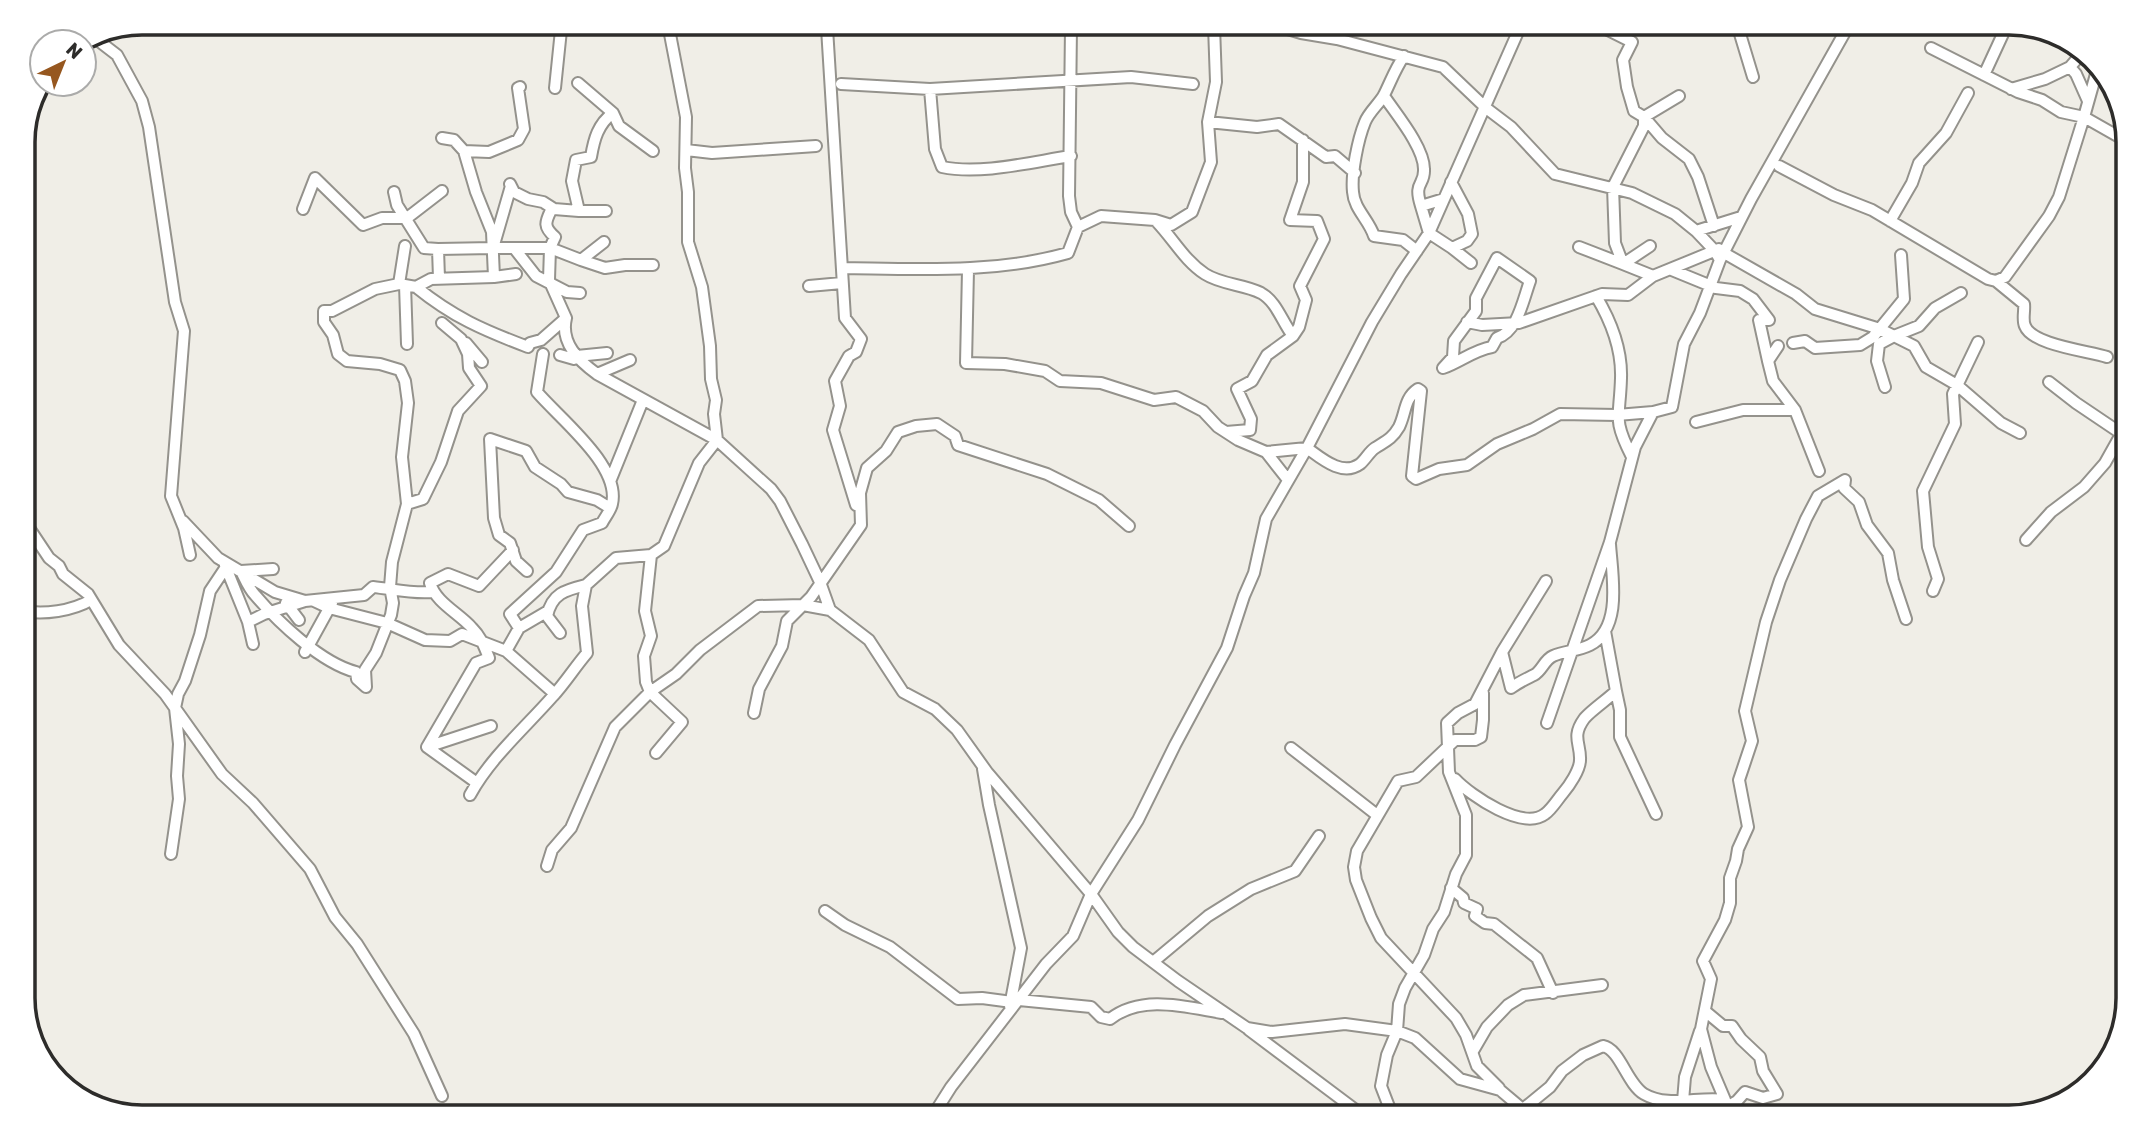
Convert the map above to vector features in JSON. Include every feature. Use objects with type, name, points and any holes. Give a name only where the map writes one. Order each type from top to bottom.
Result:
[{"type":"street","points":[[555,88],[560,35]]},
{"type":"street","points":[[560,633],[547,616],[550,603],[565,590],[586,585],[616,558],[651,555],[664,547],[699,463],[717,439],[710,346],[702,287],[688,242],[686,117],[669,35]]},
{"type":"street","points":[[827,35],[845,318],[862,339],[835,381],[840,406],[833,430],[861,525]]},
{"type":"street","points":[[842,268],[968,270],[1044,260],[1068,253],[1077,227],[1071,212],[1071,35]]},
{"type":"street","points":[[1077,227],[1101,216],[1156,220],[1171,225],[1192,212],[1211,162],[1208,122],[1216,82],[1214,35]]},
{"type":"street","points":[[1315,35],[1337,38],[1446,69],[1486,108],[1511,127],[1555,174],[1632,193],[1675,214],[1722,252],[1796,294],[1815,309],[1880,329],[1914,346],[1926,367],[1957,385],[2001,423],[2020,433]]},
{"type":"street","points":[[940,1105],[1013,1005],[1073,936],[1091,894],[1127,840],[1227,648],[1254,573],[1264,523],[1307,448],[1372,322],[1429,233],[1517,35]]},
{"type":"street","points":[[1618,35],[1632,42]]},
{"type":"street","points":[[1628,35],[1632,42]]},
{"type":"street","points":[[1740,35],[1753,77]]},
{"type":"street","points":[[1266,452],[1307,448],[1335,466],[1356,467],[1374,450],[1390,440],[1401,422],[1408,398],[1418,389],[1421,391],[1412,476],[1416,480],[1441,468],[1468,465],[1497,444],[1540,426],[1557,414],[1617,415],[1653,412],[1672,407],[1684,344],[1700,313],[1722,252],[1843,35]]},
{"type":"street","points":[[1984,75],[2002,35]]},
{"type":"street","points":[[1632,42],[1623,60],[1634,111],[1689,159],[1698,177],[1714,226]]},
{"type":"street","points":[[101,43],[117,55],[142,101],[149,127],[175,302],[184,331],[172,496],[190,555]]},
{"type":"street","points":[[1931,48],[2011,89],[2042,100],[2061,112],[2084,117],[2116,135]]},
{"type":"street","points":[[1404,56],[1394,69],[1384,96],[1366,120],[1356,156],[1353,193],[1374,236],[1403,240],[1417,251]]},
{"type":"street","points":[[2011,89],[2045,79],[2070,67],[2077,59]]},
{"type":"street","points":[[2070,67],[2088,101]]},
{"type":"street","points":[[841,84],[930,89],[1131,77],[1193,84]]},
{"type":"street","points":[[1996,281],[2010,273],[2059,197],[2095,78]]},
{"type":"street","points":[[578,83],[613,113],[619,126],[653,151]]},
{"type":"street","points":[[464,151],[489,152],[518,139],[524,129],[520,87]]},
{"type":"street","points":[[930,89],[935,149],[942,167],[1001,167],[1070,156]]},
{"type":"street","points":[[1890,220],[1912,183],[1919,163],[1946,133],[1968,93]]},
{"type":"street","points":[[1384,96],[1417,146],[1425,170],[1416,191],[1429,233],[1471,263]]},
{"type":"street","points":[[1644,117],[1679,96]]},
{"type":"street","points":[[579,211],[572,181],[576,160],[591,157],[593,143],[603,120],[613,113]]},
{"type":"street","points":[[1623,264],[1615,243],[1613,187],[1644,126],[1644,117]]},
{"type":"street","points":[[1208,122],[1257,127],[1279,124],[1326,156],[1335,156],[1354,173]]},
{"type":"street","points":[[442,138],[454,140],[464,151],[479,201],[492,232],[494,277]]},
{"type":"street","points":[[1226,432],[1250,430],[1251,419],[1237,389],[1252,381],[1267,355],[1293,336],[1306,300],[1300,286],[1324,239],[1317,221],[1290,220],[1303,181],[1303,140]]},
{"type":"street","points":[[686,150],[712,153],[816,146]]},
{"type":"street","points":[[1779,166],[1890,220],[1988,279],[1996,281],[2024,304],[2024,323],[2027,330],[2062,348],[2088,351],[2107,357]]},
{"type":"street","points":[[303,209],[315,178],[363,225],[382,218],[407,218],[442,191]]},
{"type":"street","points":[[1451,182],[1468,214],[1472,234],[1467,241],[1452,248]]},
{"type":"street","points":[[493,248],[511,185],[514,192],[552,208],[606,211]]},
{"type":"street","points":[[394,192],[397,205],[424,248],[550,248],[605,268],[653,265]]},
{"type":"street","points":[[1421,206],[1444,199]]},
{"type":"street","points":[[552,208],[545,221],[546,229],[555,237],[550,248],[549,280],[566,318],[564,328],[567,341],[577,356],[597,374],[717,439],[777,496],[820,582],[830,610]]},
{"type":"street","points":[[1696,231],[1741,217]]},
{"type":"street","points":[[1156,220],[1185,258],[1204,273],[1217,281],[1261,293],[1276,307],[1293,336]]},
{"type":"street","points":[[581,260],[604,242]]},
{"type":"street","points":[[405,246],[407,344]]},
{"type":"street","points":[[1623,264],[1650,246]]},
{"type":"street","points":[[1579,247],[1653,276]]},
{"type":"street","points":[[514,248],[536,276],[549,280],[567,292],[580,293]]},
{"type":"street","points":[[438,249],[439,278]]},
{"type":"street","points":[[1467,322],[1482,325],[1514,324],[1596,296],[1608,293],[1628,295],[1653,276],[1722,252]]},
{"type":"street","points":[[1793,343],[1805,341],[1815,348],[1860,345],[1873,337],[1904,299],[1902,255]]},
{"type":"street","points":[[1497,258],[1530,281],[1514,324],[1507,335],[1497,338],[1492,347],[1479,349],[1443,368],[1453,357],[1454,341],[1467,322],[1476,311],[1476,298],[1497,258]]},
{"type":"street","points":[[968,270],[966,363],[1005,364],[1045,371],[1060,381],[1101,383],[1154,400],[1176,397],[1203,411],[1226,432],[1266,452],[1288,480]]},
{"type":"street","points":[[1672,270],[1720,289],[1740,290],[1766,313],[1769,321],[1759,321],[1773,381],[1795,410],[1819,471]]},
{"type":"street","points":[[241,571],[253,593],[307,649],[343,669],[356,672],[357,679],[366,687],[365,670],[376,653],[393,603],[390,587],[392,562],[407,503],[402,457],[408,403],[405,381],[400,370],[380,364],[347,361],[338,354],[333,335],[324,321],[324,311],[332,311],[375,289],[407,286],[439,278],[516,274]]},
{"type":"street","points":[[810,286],[842,282]]},
{"type":"street","points":[[407,286],[477,327],[528,347],[530,343],[541,340],[566,318]]},
{"type":"street","points":[[1885,387],[1877,361],[1879,344],[1919,326],[1935,308],[1961,293]]},
{"type":"street","points":[[1596,296],[1611,321],[1617,346],[1622,377],[1617,415],[1620,434],[1633,457]]},
{"type":"street","points":[[442,323],[482,362]]},
{"type":"street","points":[[407,503],[423,499],[441,462],[458,411],[481,386],[469,368],[468,354],[461,339]]},
{"type":"street","points":[[1933,591],[1938,579],[1928,547],[1923,491],[1955,424],[1954,394],[1978,342]]},
{"type":"street","points":[[1768,361],[1778,346]]},
{"type":"street","points":[[560,355],[574,359],[577,356],[607,353]]},
{"type":"street","points":[[543,354],[537,392],[602,463],[611,479]]},
{"type":"street","points":[[597,374],[630,360]]},
{"type":"street","points":[[2049,382],[2116,432]]},
{"type":"street","points":[[519,628],[510,614],[556,572],[583,530],[602,523],[612,503],[611,479],[643,400]]},
{"type":"street","points":[[1696,422],[1743,410],[1795,410]]},
{"type":"street","points":[[1548,723],[1610,542],[1640,435],[1653,412]]},
{"type":"street","points":[[754,713],[759,690],[782,646],[787,621],[811,597],[861,525],[860,493],[867,467],[886,451],[898,432],[916,426],[937,424],[954,436],[958,445],[1046,474],[1099,500],[1129,526]]},
{"type":"street","points":[[527,571],[516,561],[510,542],[499,535],[494,518],[490,439],[526,451],[535,467],[561,484],[568,492],[597,500],[610,508]]},
{"type":"street","points":[[2026,540],[2051,512],[2084,487],[2116,445]]},
{"type":"street","points":[[1683,1105],[1685,1077],[1701,1029],[1711,979],[1703,961],[1726,920],[1730,903],[1730,877],[1748,827],[1738,779],[1752,741],[1745,711],[1766,622],[1780,580],[1818,496],[1845,480],[1844,488],[1859,502],[1867,525],[1888,553],[1893,580],[1906,618]]},
{"type":"street","points":[[181,519],[226,567],[248,622],[253,645]]},
{"type":"street","points":[[35,537],[49,558],[88,594],[119,645],[156,683],[222,774],[253,803],[310,869],[335,917],[357,944],[414,1034],[442,1096]]},
{"type":"street","points":[[1610,542],[1612,606],[1605,631],[1620,710],[1620,737],[1656,814]]},
{"type":"street","points":[[427,747],[476,663],[488,658],[483,642],[470,625],[433,592],[430,583],[449,573],[479,586],[513,550]]},
{"type":"street","points":[[651,555],[645,611],[651,636],[644,656],[646,682],[650,692],[682,722],[656,753]]},
{"type":"street","points":[[218,558],[282,594],[309,601],[332,603],[425,639],[450,640],[462,634],[506,651],[555,694]]},
{"type":"street","points":[[171,854],[179,799],[179,744],[175,708],[200,635],[210,591],[226,567]]},
{"type":"street","points":[[241,571],[273,569]]},
{"type":"street","points":[[1388,1105],[1381,1086],[1387,1055],[1397,1031],[1399,1004],[1412,973],[1424,955],[1433,929],[1444,912],[1451,888],[1466,857],[1466,822],[1461,800],[1449,772],[1447,723],[1475,704],[1502,652],[1546,581]]},
{"type":"street","points":[[470,795],[486,768],[495,762],[507,743],[555,694],[586,653],[582,606],[586,585]]},
{"type":"street","points":[[307,649],[332,603],[364,595],[373,587],[390,587],[415,594],[433,592]]},
{"type":"street","points":[[282,594],[299,620]]},
{"type":"street","points":[[35,610],[71,609],[91,600]]},
{"type":"street","points":[[248,622],[288,606],[309,601]]},
{"type":"street","points":[[547,866],[552,850],[571,828],[615,727],[650,692],[676,674],[700,650],[758,606],[803,605],[830,610],[869,639],[904,692],[935,709],[957,730],[982,766],[1091,894],[1118,932],[1153,962],[1247,1028],[1348,1105]]},
{"type":"street","points":[[506,651],[519,628],[548,611]]},
{"type":"street","points":[[1502,652],[1511,688],[1526,677],[1536,674],[1551,657],[1591,644],[1605,631]]},
{"type":"street","points":[[1483,686],[1480,737],[1475,740],[1457,740],[1449,744],[1416,777],[1398,781],[1357,851],[1355,873],[1381,938],[1456,1018],[1473,1051],[1477,1066],[1518,1105]]},
{"type":"street","points":[[1449,772],[1467,792],[1480,800],[1529,820],[1544,815],[1568,786],[1580,762],[1576,739],[1584,718],[1616,691]]},
{"type":"street","points":[[427,747],[491,726]]},
{"type":"street","points":[[427,747],[477,783]]},
{"type":"street","points":[[1291,748],[1377,815]]},
{"type":"street","points":[[982,766],[1021,948],[1013,1005]]},
{"type":"street","points":[[1153,962],[1178,939],[1219,909],[1251,889],[1295,871],[1320,836]]},
{"type":"street","points":[[1451,888],[1463,898],[1464,903],[1477,909],[1475,916],[1485,923],[1494,924],[1537,958],[1553,993]]},
{"type":"street","points":[[825,911],[845,925],[890,947],[958,999],[982,998],[1013,1005],[1091,1007],[1101,1017],[1110,1019],[1121,1011],[1144,1004],[1175,1005],[1225,1013]]},
{"type":"street","points":[[1473,1051],[1487,1027],[1508,1005],[1524,995],[1602,985]]},
{"type":"street","points":[[1705,1011],[1723,1026],[1732,1026],[1760,1057],[1763,1071],[1777,1094],[1763,1098],[1745,1093],[1730,1105]]},
{"type":"street","points":[[1247,1028],[1269,1032],[1345,1024],[1397,1031],[1421,1041],[1461,1079],[1500,1090]]},
{"type":"street","points":[[1701,1029],[1724,1105]]},
{"type":"street","points":[[1528,1105],[1550,1087],[1562,1071],[1583,1055],[1603,1046],[1610,1049],[1641,1092],[1658,1099],[1684,1101],[1709,1097],[1720,1105]]}]
